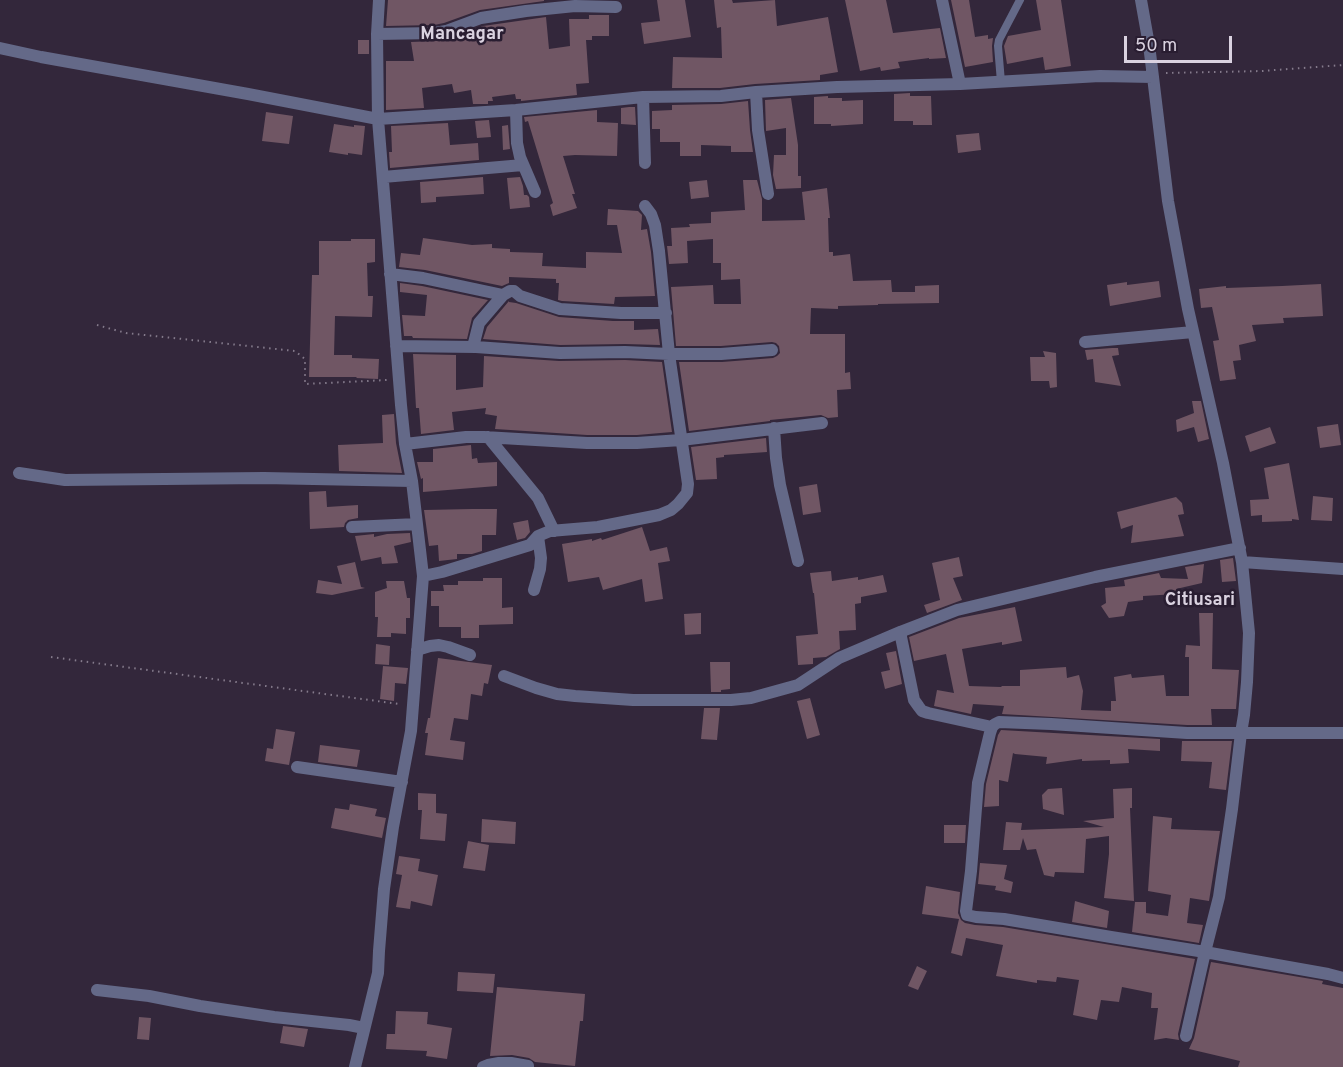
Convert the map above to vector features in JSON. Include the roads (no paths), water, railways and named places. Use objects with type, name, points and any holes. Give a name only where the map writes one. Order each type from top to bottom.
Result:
[{"type":"street","points":[[355,1067],[378,973],[384,889],[411,731],[423,576],[412,481],[405,444],[378,119],[377,34],[380,0]]},
{"type":"street","points":[[942,0],[960,84]]},
{"type":"street","points":[[1141,0],[1149,45],[1168,201],[1193,332],[1240,548],[1249,633],[1245,715],[1219,897],[1186,1036]]},
{"type":"street","points":[[377,34],[435,33],[481,18],[526,11],[575,6],[616,7]]},
{"type":"street","points":[[0,48],[378,119],[516,110],[644,97],[721,96],[837,87],[1153,75]]},
{"type":"street","points":[[756,92],[758,130],[768,194]]},
{"type":"street","points":[[644,97],[645,163]]},
{"type":"street","points":[[516,110],[517,166],[535,192]]},
{"type":"street","points":[[383,177],[517,166]]},
{"type":"street","points":[[423,576],[530,545],[545,533],[617,524],[659,515],[671,510],[687,493],[688,484],[669,354],[655,225],[645,206]]},
{"type":"street","points":[[390,274],[513,294],[560,309],[666,313]]},
{"type":"street","points":[[478,347],[479,323],[513,294]]},
{"type":"street","points":[[1085,342],[1193,332]]},
{"type":"street","points":[[396,346],[478,347],[560,353],[721,354],[772,350]]},
{"type":"street","points":[[405,444],[482,437],[587,443],[637,443],[822,423]]},
{"type":"street","points":[[774,428],[780,484],[798,561]]},
{"type":"street","points":[[482,437],[538,498],[545,533],[540,569],[534,590]]},
{"type":"street","points":[[18,473],[65,480],[264,478],[412,481]]},
{"type":"street","points":[[352,527],[417,524]]},
{"type":"street","points":[[504,676],[557,694],[575,696],[633,700],[751,698],[798,685],[839,658],[957,610],[1095,577],[1240,548]]},
{"type":"street","points":[[1242,562],[1343,569]]},
{"type":"street","points":[[900,632],[914,699],[919,707],[928,713],[992,727]]},
{"type":"street","points":[[417,650],[439,645],[470,655]]},
{"type":"street","points":[[1343,733],[1187,733],[999,722],[992,727],[978,783],[966,911],[967,915],[976,917],[1024,922],[1205,952],[1343,978]]},
{"type":"street","points":[[297,767],[402,782]]},
{"type":"street","points":[[97,990],[364,1028]]},
{"type":"street","points":[[483,1067],[499,1063],[528,1066]]},
{"type":"lane","points":[[1001,82],[999,40],[1020,0]]},
{"type":"district","name":"Mancagar","points":[[462,35]]},
{"type":"district","name":"Citiusari","points":[[1200,601]]}]
